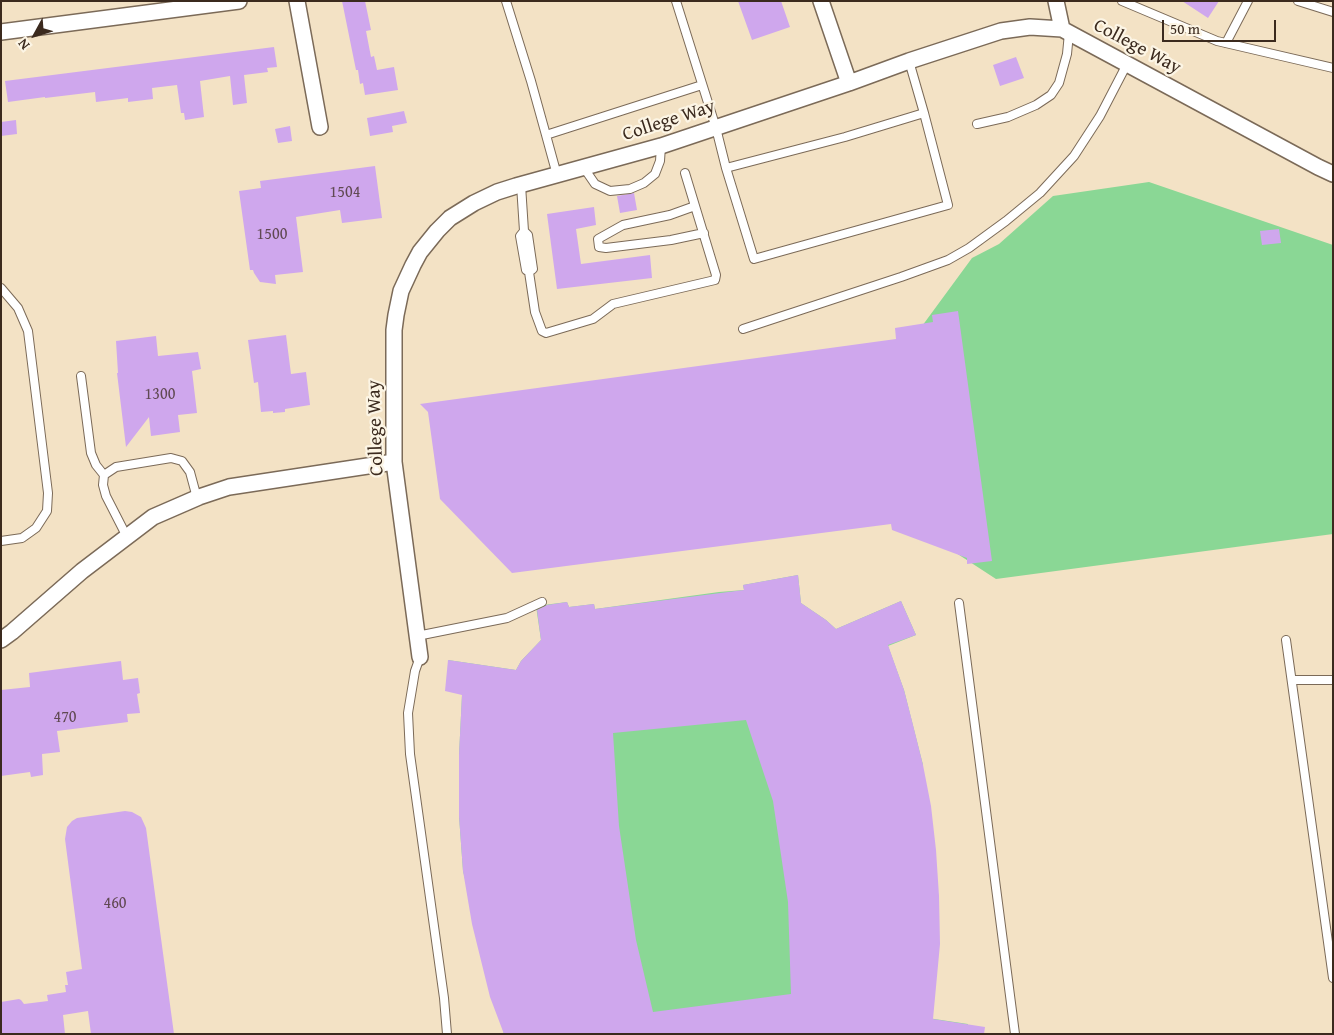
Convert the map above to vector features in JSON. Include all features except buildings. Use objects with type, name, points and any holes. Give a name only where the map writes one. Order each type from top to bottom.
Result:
[{"type":"street","points":[[1,32],[240,1]]},
{"type":"street","points":[[297,1],[320,127]]},
{"type":"street","points":[[821,1],[849,83]]},
{"type":"street","points":[[1056,1],[1066,31]]},
{"type":"street","name":"College Way","points":[[420,657],[394,462],[394,330],[401,291],[420,252],[436,231],[460,211],[474,203],[498,192],[661,146],[1001,31],[1030,27],[1066,31],[1333,174]]},
{"type":"street","name":"College Way","points":[[1318,167],[1333,181]]},
{"type":"street","points":[[1,640],[82,571],[153,516],[229,487],[394,462]]},
{"type":"lane","points":[[506,1],[557,175]]},
{"type":"lane","points":[[676,1],[716,128],[726,168],[754,259],[948,206],[909,61]]},
{"type":"lane","points":[[1122,1],[1192,31],[1226,43],[1333,68]]},
{"type":"lane","points":[[1226,43],[1248,1]]},
{"type":"lane","points":[[1298,1],[1333,12]]},
{"type":"lane","points":[[978,124],[1008,117],[1051,95],[1059,83],[1068,54],[1066,31]]},
{"type":"lane","points":[[743,329],[948,260],[969,248],[1040,194],[1074,156],[1100,116],[1127,64]]},
{"type":"lane","points":[[546,135],[702,84]]},
{"type":"lane","points":[[726,168],[845,137],[924,112]]},
{"type":"lane","points":[[584,168],[596,184],[610,191],[630,189],[644,183],[655,174],[660,161],[661,146]]},
{"type":"lane","points":[[521,185],[524,231],[528,235],[533,269],[529,272],[535,312],[542,331],[546,333],[593,319],[613,304],[715,280],[716,275],[685,173]]},
{"type":"lane","points":[[695,206],[670,215],[623,225],[598,239],[599,247],[606,248],[671,240],[704,233]]},
{"type":"lane","points":[[1,288],[18,308],[28,331],[48,493],[47,511],[36,528],[22,538],[1,541]]},
{"type":"lane","points":[[81,376],[91,453],[96,465],[104,475],[103,484],[106,496],[127,536]]},
{"type":"lane","points":[[104,475],[116,467],[171,458],[182,462],[190,472],[197,498]]},
{"type":"lane","points":[[417,636],[507,618],[542,602]]},
{"type":"lane","points":[[959,603],[1015,1034]]},
{"type":"lane","points":[[1286,640],[1333,978]]},
{"type":"lane","points":[[420,657],[415,671],[408,713],[410,754],[444,998],[447,1034]]},
{"type":"lane","points":[[1292,680],[1333,680]]},
{"type":"green space","points":[[1149,182],[1333,245],[1333,534],[996,579],[907,521],[914,337],[972,258],[999,244],[1053,196]]},
{"type":"green space","points":[[798,575],[801,603],[836,629],[901,601],[916,635],[888,646],[904,690],[923,765],[908,1015],[968,1024],[967,1034],[504,1034],[463,871],[459,816],[459,755],[462,695],[448,660],[516,670],[521,661],[541,640],[536,606],[567,602],[569,607],[594,604],[595,609],[744,590],[743,585]]}]
